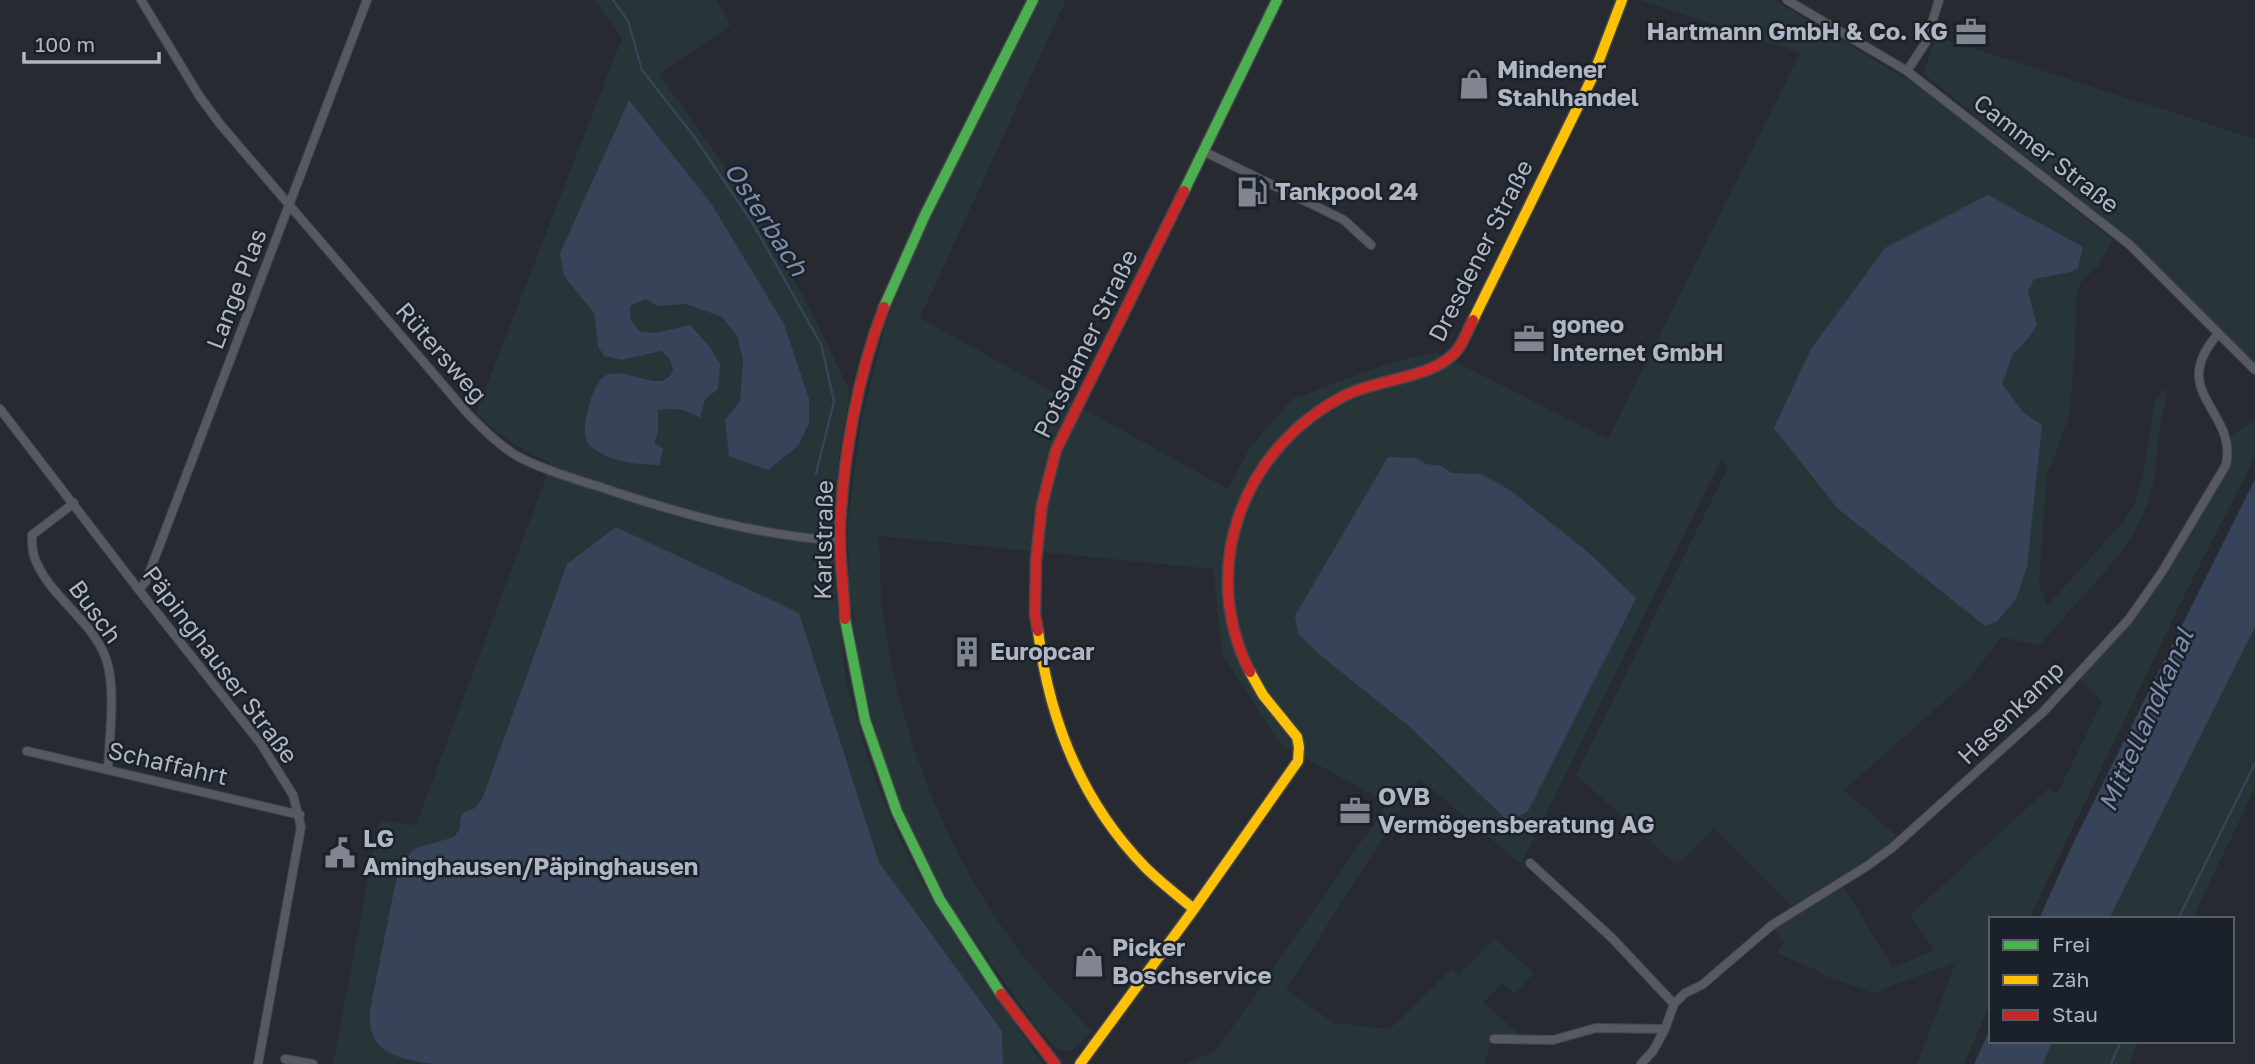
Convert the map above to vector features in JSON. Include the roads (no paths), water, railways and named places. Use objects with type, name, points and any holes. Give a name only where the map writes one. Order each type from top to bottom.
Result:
[{"type":"street","name":"Rütersweg","points":[[141,0],[200,97],[220,124],[468,414],[492,438],[517,456],[582,481],[675,511],[726,525],[841,541]]},
{"type":"street","name":"Lange Plas","points":[[139,590],[146,581],[366,0]]},
{"type":"street","name":"Karlstraße","points":[[1033,0],[909,248],[876,331],[849,438],[843,486],[841,541],[843,602],[849,654],[874,756],[897,814],[920,865],[976,960],[1005,1002],[1055,1064]]},
{"type":"street","name":"Potsdamer Straße","points":[[1194,909],[1162,883],[1126,846],[1092,797],[1062,734],[1046,683],[1034,619],[1033,589],[1038,527],[1057,447],[1277,0]]},
{"type":"street","name":"Dresdener Straße","points":[[1194,909],[1298,761],[1298,740],[1255,682],[1243,659],[1235,634],[1227,580],[1234,526],[1244,498],[1257,473],[1275,449],[1292,429],[1314,413],[1333,401],[1368,386],[1411,376],[1441,365],[1459,348],[1593,76],[1622,0]]},
{"type":"street","name":"Cammer Straße","points":[[1787,0],[1908,71],[2130,245],[2255,370]]},
{"type":"street","points":[[1908,71],[1926,42],[1939,0]]},
{"type":"street","points":[[1203,151],[1344,220],[1371,245]]},
{"type":"street","name":"Hasenkamp","points":[[1674,1004],[1685,993],[1716,974],[1794,909],[1867,866],[1893,847],[2043,712],[2129,620],[2162,572],[2226,465],[2227,444],[2198,372],[2204,352],[2218,334]]},
{"type":"street","name":"Päpinghauser Straße","points":[[0,409],[261,744],[293,794],[301,827],[258,1064]]},
{"type":"street","name":"Busch","points":[[74,503],[32,535],[33,555],[43,575],[99,643],[107,661],[111,683],[108,770]]},
{"type":"street","name":"Schaffahrt","points":[[27,751],[300,816]]},
{"type":"street","points":[[1530,863],[1612,938],[1674,1004],[1665,1029],[1642,1064]]},
{"type":"street","points":[[1080,1064],[1194,909]]},
{"type":"street","points":[[1494,1040],[1553,1040],[1596,1028],[1665,1029]]},
{"type":"street","points":[[285,1059],[313,1064]]},
{"type":"water","points":[[629,100],[711,203],[784,324],[809,399],[809,423],[798,446],[768,470],[729,456],[725,420],[740,401],[743,360],[737,336],[722,317],[686,304],[657,306],[646,299],[630,306],[631,320],[639,331],[655,333],[690,325],[710,347],[720,364],[718,389],[705,399],[700,418],[680,410],[658,410],[658,433],[654,443],[663,448],[660,465],[629,463],[611,458],[593,448],[586,439],[585,425],[589,406],[595,388],[603,377],[619,373],[661,381],[668,377],[673,369],[669,358],[661,351],[622,360],[604,356],[598,346],[594,313],[564,276],[560,253]]},
{"type":"water","points":[[1988,195],[2083,247],[2078,268],[2071,272],[2034,279],[2028,292],[2037,325],[2013,354],[2002,384],[2024,413],[2042,425],[2027,567],[2016,599],[1997,621],[1985,626],[1837,508],[1774,428],[1811,349],[1885,248]]},
{"type":"water","points":[[1388,457],[1416,458],[1426,464],[1441,466],[1452,473],[1481,474],[1510,490],[1589,553],[1636,598],[1528,811],[1509,822],[1410,727],[1320,655],[1298,634],[1295,616]]},
{"type":"water","name":"Mittellandkanal","points":[[2255,479],[2255,627],[2110,917],[2040,917],[2076,837]]},
{"type":"water","points":[[616,527],[799,613],[879,862],[1002,1031],[1003,1064],[434,1064],[397,1056],[379,1045],[370,1025],[370,1010],[396,880],[402,863],[419,847],[454,837],[459,830],[461,816],[475,808],[482,799],[567,564]]},
{"type":"water","points":[[1989,1031],[1989,1043],[2052,1043],[2043,1064],[1974,1064]]},
{"type":"waterway","name":"Osterbach","points":[[613,0],[628,21],[642,70],[693,135],[752,222],[821,344],[834,401],[816,474]]},
{"type":"waterway","points":[[2179,917],[2255,763]]},
{"type":"waterway","points":[[2111,1064],[2120,1043]]},
{"type":"place","name":"Hartmann GmbH & Co. KG","points":[[1971,32]]},
{"type":"place","name":"Mindener Stahlhandel","points":[[1474,84]]},
{"type":"place","name":"Tankpool 24","points":[[1252,192]]},
{"type":"place","name":"goneo Internet GmbH","points":[[1529,339]]},
{"type":"place","name":"Europcar","points":[[967,652]]},
{"type":"place","name":"OVB Vermögensberatung AG","points":[[1355,811]]},
{"type":"place","name":"LG Aminghausen/Päpinghausen","points":[[340,853]]},
{"type":"place","name":"Picker Boschservice","points":[[1089,962]]}]
